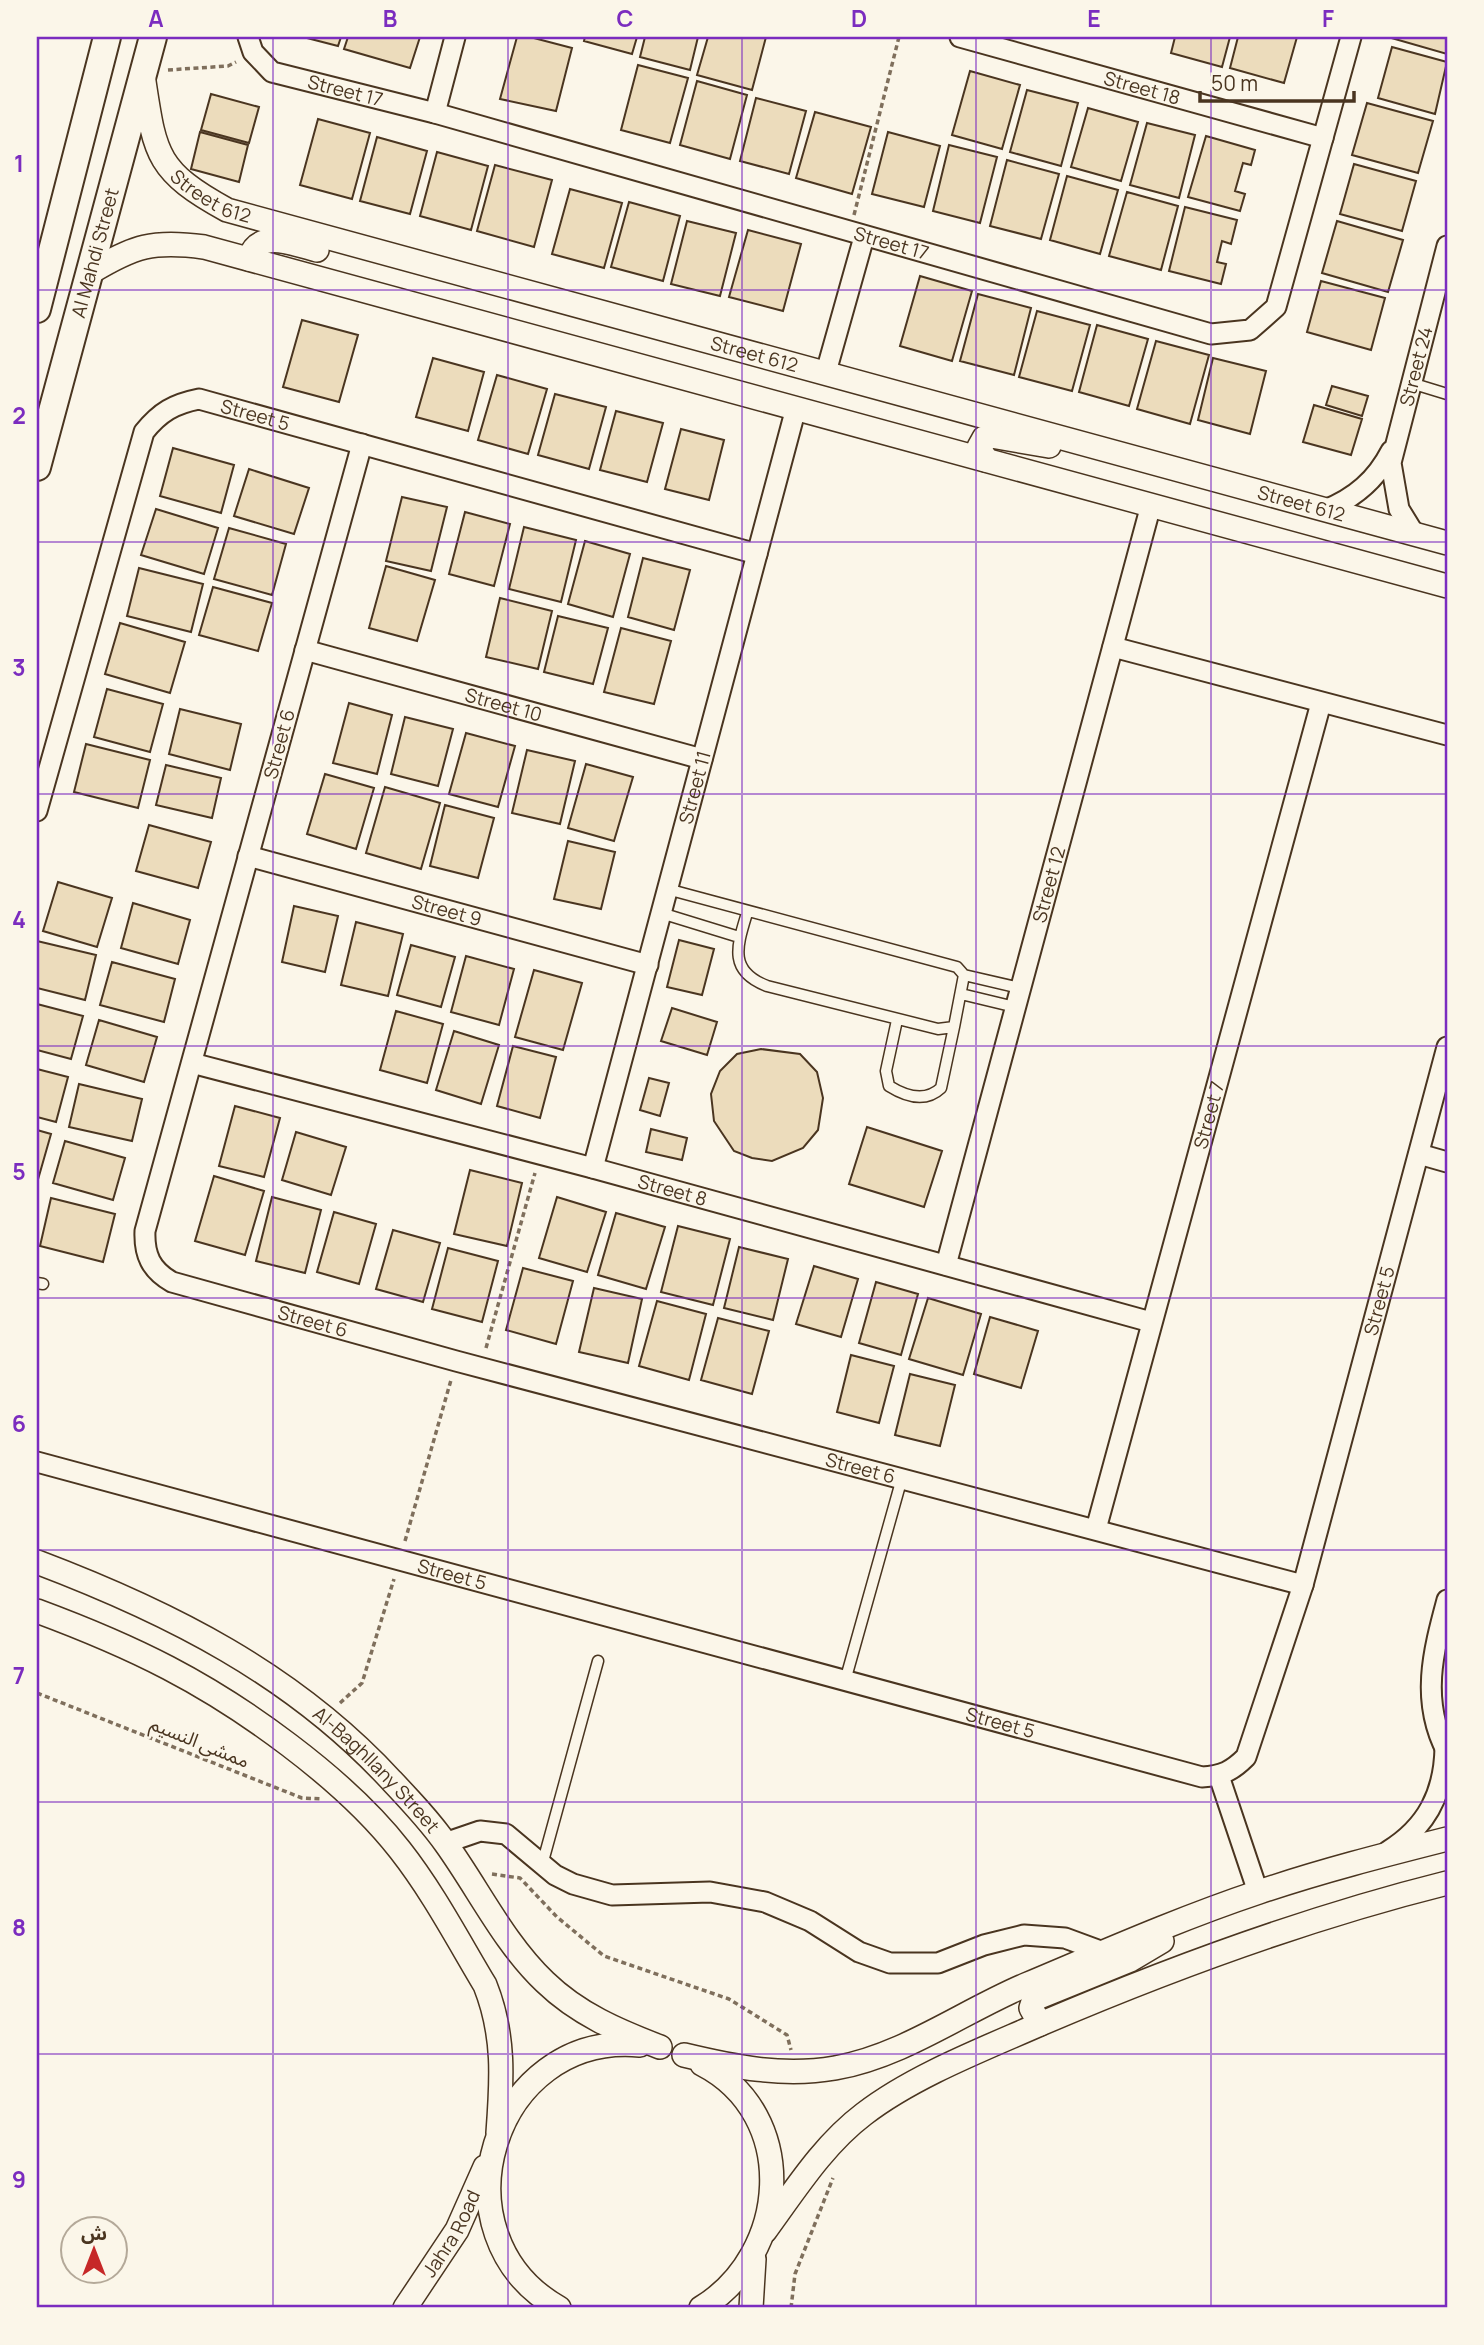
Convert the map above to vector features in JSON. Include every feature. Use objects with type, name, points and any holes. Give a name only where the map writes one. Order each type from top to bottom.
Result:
[{"type":"main road","points":[[37,309],[107,37]]},
{"type":"main road","name":"Al Mahdi Street","points":[[37,467],[153,37]]},
{"type":"street","points":[[435,113],[455,37]]},
{"type":"street","name":"Street 18","points":[[960,37],[1323,138]]},
{"type":"street","name":"Street 17","points":[[251,45],[272,72],[435,113],[1211,334],[1250,330],[1276,307],[1351,37]]},
{"type":"street","name":"Street 612","points":[[143,74],[152,136],[159,157],[195,192],[227,210],[1447,543]]},
{"type":"street","points":[[826,372],[857,235]]},
{"type":"street","points":[[249,259],[253,249],[264,240],[276,240],[419,276],[467,275]]},
{"type":"street","points":[[90,272],[141,247],[169,242],[204,247],[1447,586]]},
{"type":"street","name":"Street 24","points":[[1415,535],[1402,516],[1394,494],[1391,479],[1393,447],[1447,246]]},
{"type":"street","name":"Street 5","points":[[37,811],[144,432],[158,415],[177,403],[199,399],[757,554]]},
{"type":"street","name":"Street 11","points":[[593,1168],[796,408]]},
{"type":"street","points":[[986,460],[979,447],[984,438],[991,436],[1146,459]]},
{"type":"street","name":"Street 6","points":[[362,444],[145,1231],[146,1254],[159,1274],[172,1282],[480,1367],[1303,1586]]},
{"type":"street","name":"Street 24","points":[[1325,510],[1354,496],[1366,486],[1393,447]]},
{"type":"street","name":"Street 12","points":[[946,1265],[1151,505]]},
{"type":"street","points":[[1391,570],[1447,571]]},
{"type":"street","points":[[1113,647],[1447,735]]},
{"type":"street","name":"Street 10","points":[[305,650],[702,759]]},
{"type":"street","name":"Street 7","points":[[1096,1529],[1321,703]]},
{"type":"street","name":"Street 9","points":[[248,856],[648,965]]},
{"type":"street","name":"Street 5","points":[[37,1462],[1202,1777],[1219,1776],[1234,1769],[1246,1756],[1303,1586],[1447,1047]]},
{"type":"street","name":"Street 8","points":[[192,1063],[593,1168],[1152,1322]]},
{"type":"street","points":[[1419,1154],[1447,1161]]},
{"type":"street","name":"Al-Baghllany Street","points":[[37,1562],[147,1605],[246,1660],[310,1706],[355,1744],[397,1786],[445,1843],[516,1950],[546,1983],[590,2016],[619,2032],[684,2055]]},
{"type":"street","points":[[1370,1858],[1406,1839],[1432,1808],[1442,1779],[1446,1750],[1432,1713],[1429,1677],[1447,1600]]},
{"type":"street","name":"Al-Baghllany Street","points":[[37,1611],[138,1650],[202,1684],[313,1763],[356,1801],[419,1876],[485,1985],[501,2043],[494,2144],[488,2182],[490,2210],[497,2237],[510,2262],[527,2283],[559,2308]]},
{"type":"street","points":[[1219,1776],[1258,1892]]},
{"type":"street","points":[[445,1843],[480,1831],[498,1832],[513,1838],[542,1865],[573,1884],[612,1895],[710,1892],[765,1902],[810,1921],[859,1952],[890,1963],[937,1963],[994,1941],[1024,1935],[1065,1938],[1103,1952]]},
{"type":"street","points":[[684,2055],[760,2071],[798,2072],[837,2068],[874,2057],[1004,1994],[1103,1952],[1258,1892],[1370,1858],[1447,1839]]},
{"type":"street","points":[[701,2308],[737,2279],[754,2255],[765,2231],[824,2153],[864,2114],[890,2096],[1040,2025],[1258,1940],[1340,1911],[1447,1883]]},
{"type":"street","points":[[1040,2025],[1031,2008],[1034,1999],[1130,1959],[1219,1907]]},
{"type":"street","points":[[494,2144],[524,2091],[563,2061],[611,2046],[660,2047]]},
{"type":"street","points":[[684,2055],[708,2067],[729,2083],[760,2127],[769,2152],[772,2179],[765,2231]]},
{"type":"street","name":"Jahra Road","points":[[404,2308],[457,2230],[494,2144]]},
{"type":"street","points":[[751,2308],[754,2255]]},
{"type":"lane","points":[[1410,383],[1447,394]]},
{"type":"lane","points":[[667,889],[747,913],[957,967],[964,975],[1017,997]]},
{"type":"lane","points":[[661,913],[739,937]]},
{"type":"lane","points":[[747,913],[739,937],[737,956],[751,980],[897,1020],[938,1029],[954,1027]]},
{"type":"lane","points":[[897,1020],[886,1071],[889,1086],[907,1097],[934,1094],[941,1088],[964,975]]},
{"type":"lane","points":[[961,994],[1017,997]]},
{"type":"lane","points":[[845,1681],[902,1478]]},
{"type":"lane","points":[[542,1865],[598,1661]]},
{"type":"path","points":[[857,235],[899,37]]},
{"type":"path","points":[[143,74],[192,66],[228,66],[251,45]]},
{"type":"path","points":[[480,1367],[540,1154]]},
{"type":"path","name":"ممشى النسيم","points":[[37,1693],[302,1798],[356,1801]]},
{"type":"path","points":[[463,1869],[520,1878],[557,1917],[604,1956],[729,1999],[787,2035],[798,2072]]},
{"type":"path","points":[[791,2308],[795,2274],[834,2174]]},
{"type":"building","points":[[303,37],[341,37],[338,46]]},
{"type":"building","points":[[348,37],[420,37],[410,68],[344,49]]},
{"type":"building","points":[[517,37],[530,37],[572,48],[556,111],[500,99]]},
{"type":"building","points":[[585,37],[637,37],[632,54],[584,41]]},
{"type":"building","points":[[645,37],[698,37],[690,70],[640,57]]},
{"type":"building","points":[[708,37],[766,37],[752,90],[697,75]]},
{"type":"building","points":[[1175,37],[1230,37],[1222,67],[1171,53]]},
{"type":"building","points":[[1238,37],[1297,37],[1284,83],[1230,68]]},
{"type":"building","points":[[1388,37],[1447,37],[1447,54]]},
{"type":"building","points":[[1392,47],[1447,62],[1435,114],[1378,98]]},
{"type":"building","points":[[638,65],[688,78],[670,143],[621,130]]},
{"type":"building","points":[[970,71],[1020,85],[1002,149],[952,135]]},
{"type":"building","points":[[697,81],[747,95],[730,159],[680,145]]},
{"type":"building","points":[[1027,90],[1078,103],[1061,166],[1010,152]]},
{"type":"building","points":[[211,94],[259,107],[249,143],[201,130]]},
{"type":"building","points":[[756,98],[806,111],[789,174],[740,161]]},
{"type":"building","points":[[1367,103],[1433,121],[1418,173],[1352,155]]},
{"type":"building","points":[[1088,108],[1138,122],[1121,181],[1071,167]]},
{"type":"building","points":[[815,112],[871,127],[852,194],[796,178]]},
{"type":"building","points":[[318,119],[370,133],[352,199],[300,185]]},
{"type":"building","points":[[1147,123],[1195,135],[1179,198],[1130,185]]},
{"type":"building","points":[[200,132],[248,145],[239,182],[191,169]]},
{"type":"building","points":[[888,132],[940,146],[924,207],[872,194]]},
{"type":"building","points":[[1206,136],[1255,150],[1251,165],[1243,163],[1235,191],[1245,194],[1240,211],[1188,197]]},
{"type":"building","points":[[377,137],[427,151],[410,214],[360,201]]},
{"type":"building","points":[[949,145],[997,157],[980,223],[933,211]]},
{"type":"building","points":[[437,152],[488,166],[471,230],[420,216]]},
{"type":"building","points":[[1007,160],[1059,174],[1041,239],[990,226]]},
{"type":"building","points":[[1354,164],[1416,181],[1402,231],[1340,214]]},
{"type":"building","points":[[495,165],[552,180],[534,247],[477,231]]},
{"type":"building","points":[[1067,176],[1118,190],[1100,254],[1050,240]]},
{"type":"building","points":[[570,189],[622,203],[604,268],[552,254]]},
{"type":"building","points":[[1127,192],[1178,206],[1161,270],[1109,256]]},
{"type":"building","points":[[629,202],[680,216],[663,281],[611,267]]},
{"type":"building","points":[[1185,207],[1237,220],[1231,244],[1222,241],[1217,262],[1226,264],[1221,284],[1169,271]]},
{"type":"building","points":[[687,221],[736,233],[720,296],[671,284]]},
{"type":"building","points":[[1337,221],[1403,240],[1388,292],[1322,273]]},
{"type":"building","points":[[748,230],[801,244],[783,311],[729,297]]},
{"type":"building","points":[[920,276],[972,291],[952,361],[900,346]]},
{"type":"building","points":[[1321,281],[1385,298],[1371,350],[1307,332]]},
{"type":"building","points":[[978,294],[1031,308],[1014,375],[960,361]]},
{"type":"building","points":[[1037,311],[1090,325],[1072,391],[1019,377]]},
{"type":"building","points":[[302,320],[358,335],[339,402],[283,387]]},
{"type":"building","points":[[1097,325],[1148,339],[1129,406],[1079,392]]},
{"type":"building","points":[[1156,341],[1209,355],[1190,424],[1137,409]]},
{"type":"building","points":[[433,358],[484,372],[468,431],[416,417]]},
{"type":"building","points":[[1213,358],[1266,371],[1250,434],[1198,420]]},
{"type":"building","points":[[497,375],[547,389],[528,454],[478,440]]},
{"type":"building","points":[[1332,386],[1368,396],[1362,416],[1326,405]]},
{"type":"building","points":[[555,394],[606,407],[589,469],[538,455]]},
{"type":"building","points":[[1314,405],[1362,419],[1351,455],[1303,442]]},
{"type":"building","points":[[616,411],[663,423],[647,482],[600,470]]},
{"type":"building","points":[[681,429],[724,440],[709,500],[665,489]]},
{"type":"building","points":[[173,448],[234,465],[221,513],[160,496]]},
{"type":"building","points":[[249,469],[309,488],[294,534],[234,516]]},
{"type":"building","points":[[402,497],[447,507],[431,571],[386,561]]},
{"type":"building","points":[[156,509],[218,528],[204,574],[141,555]]},
{"type":"building","points":[[465,512],[510,524],[494,586],[449,574]]},
{"type":"building","points":[[524,527],[576,540],[561,602],[509,589]]},
{"type":"building","points":[[229,528],[286,544],[272,595],[214,579]]},
{"type":"building","points":[[585,541],[630,554],[613,617],[568,604]]},
{"type":"building","points":[[643,558],[690,570],[674,630],[628,617]]},
{"type":"building","points":[[386,566],[435,580],[417,641],[369,628]]},
{"type":"building","points":[[139,568],[203,584],[191,632],[127,616]]},
{"type":"building","points":[[213,587],[272,603],[258,651],[199,635]]},
{"type":"building","points":[[500,598],[552,611],[538,669],[486,657]]},
{"type":"building","points":[[558,616],[608,628],[593,684],[544,672]]},
{"type":"building","points":[[120,623],[185,642],[170,693],[105,674]]},
{"type":"building","points":[[621,628],[671,641],[654,704],[604,692]]},
{"type":"building","points":[[107,689],[163,704],[150,752],[94,737]]},
{"type":"building","points":[[349,703],[392,715],[377,774],[333,763]]},
{"type":"building","points":[[180,709],[241,724],[230,770],[169,754]]},
{"type":"building","points":[[405,717],[453,729],[438,786],[391,774]]},
{"type":"building","points":[[466,733],[515,746],[498,807],[449,794]]},
{"type":"building","points":[[86,744],[150,760],[138,808],[74,792]]},
{"type":"building","points":[[527,750],[575,761],[560,824],[512,813]]},
{"type":"building","points":[[586,764],[633,777],[614,841],[568,828]]},
{"type":"building","points":[[166,765],[221,778],[212,818],[156,805]]},
{"type":"building","points":[[325,774],[374,788],[356,849],[307,834]]},
{"type":"building","points":[[385,787],[440,803],[421,869],[366,853]]},
{"type":"building","points":[[445,805],[494,818],[478,878],[430,866]]},
{"type":"building","points":[[149,825],[211,842],[198,888],[136,871]]},
{"type":"building","points":[[568,841],[615,852],[601,909],[554,899]]},
{"type":"building","points":[[58,882],[112,898],[97,947],[43,931]]},
{"type":"building","points":[[133,903],[190,920],[178,964],[121,948]]},
{"type":"building","points":[[294,906],[338,916],[325,972],[282,962]]},
{"type":"building","points":[[356,922],[403,934],[388,996],[341,985]]},
{"type":"building","points":[[679,940],[714,949],[702,995],[667,987]]},
{"type":"building","points":[[37,941],[96,955],[85,1000],[37,988]]},
{"type":"building","points":[[411,945],[455,957],[441,1007],[397,995]]},
{"type":"building","points":[[466,956],[514,969],[499,1025],[451,1012]]},
{"type":"building","points":[[112,962],[175,979],[164,1022],[100,1005]]},
{"type":"building","points":[[534,970],[582,983],[563,1050],[515,1037]]},
{"type":"building","points":[[37,1004],[83,1016],[71,1059],[37,1050]]},
{"type":"building","points":[[672,1008],[717,1022],[707,1055],[661,1041]]},
{"type":"building","points":[[396,1011],[443,1024],[427,1083],[380,1070]]},
{"type":"building","points":[[99,1020],[157,1037],[144,1082],[86,1065]]},
{"type":"building","points":[[454,1031],[499,1045],[481,1104],[436,1090]]},
{"type":"building","points":[[513,1046],[556,1057],[540,1118],[497,1106]]},
{"type":"building","points":[[761,1049],[800,1054],[817,1072],[823,1098],[818,1130],[803,1148],[772,1161],[752,1158],[734,1151],[714,1121],[711,1094],[720,1071],[737,1054]]},
{"type":"building","points":[[37,1069],[68,1077],[56,1122],[37,1117]]},
{"type":"building","points":[[649,1078],[669,1083],[660,1116],[640,1110]]},
{"type":"building","points":[[79,1084],[142,1099],[132,1141],[69,1127]]},
{"type":"building","points":[[235,1106],[280,1118],[264,1177],[219,1166]]},
{"type":"building","points":[[867,1127],[942,1151],[924,1207],[849,1184]]},
{"type":"building","points":[[651,1129],[687,1138],[682,1160],[646,1152]]},
{"type":"building","points":[[37,1130],[51,1134],[37,1183]]},
{"type":"building","points":[[296,1132],[346,1147],[331,1195],[282,1180]]},
{"type":"building","points":[[65,1141],[125,1158],[113,1200],[53,1183]]},
{"type":"building","points":[[470,1170],[522,1183],[507,1246],[454,1234]]},
{"type":"building","points":[[214,1176],[264,1191],[245,1255],[195,1241]]},
{"type":"building","points":[[272,1197],[321,1210],[305,1273],[256,1261]]},
{"type":"building","points":[[557,1197],[606,1212],[587,1272],[539,1258]]},
{"type":"building","points":[[51,1198],[115,1214],[103,1262],[40,1246]]},
{"type":"building","points":[[334,1212],[376,1224],[359,1284],[317,1272]]},
{"type":"building","points":[[616,1213],[665,1227],[646,1289],[598,1275]]},
{"type":"building","points":[[678,1226],[730,1239],[713,1305],[661,1292]]},
{"type":"building","points":[[393,1230],[440,1243],[423,1302],[376,1289]]},
{"type":"building","points":[[739,1247],[788,1259],[773,1320],[724,1308]]},
{"type":"building","points":[[448,1248],[498,1261],[482,1322],[432,1309]]},
{"type":"building","points":[[814,1266],[858,1279],[841,1337],[796,1324]]},
{"type":"building","points":[[523,1268],[573,1281],[556,1344],[506,1330]]},
{"type":"building","points":[[876,1282],[918,1294],[901,1355],[859,1343]]},
{"type":"building","points":[[594,1288],[642,1299],[628,1363],[579,1352]]},
{"type":"building","points":[[928,1298],[981,1314],[963,1375],[909,1359]]},
{"type":"building","points":[[657,1301],[706,1314],[689,1380],[639,1366]]},
{"type":"building","points":[[990,1317],[1038,1331],[1021,1388],[974,1374]]},
{"type":"building","points":[[718,1318],[769,1331],[752,1394],[701,1380]]},
{"type":"building","points":[[851,1355],[894,1366],[879,1423],[837,1412]]},
{"type":"building","points":[[910,1374],[955,1385],[940,1446],[895,1435]]}]
